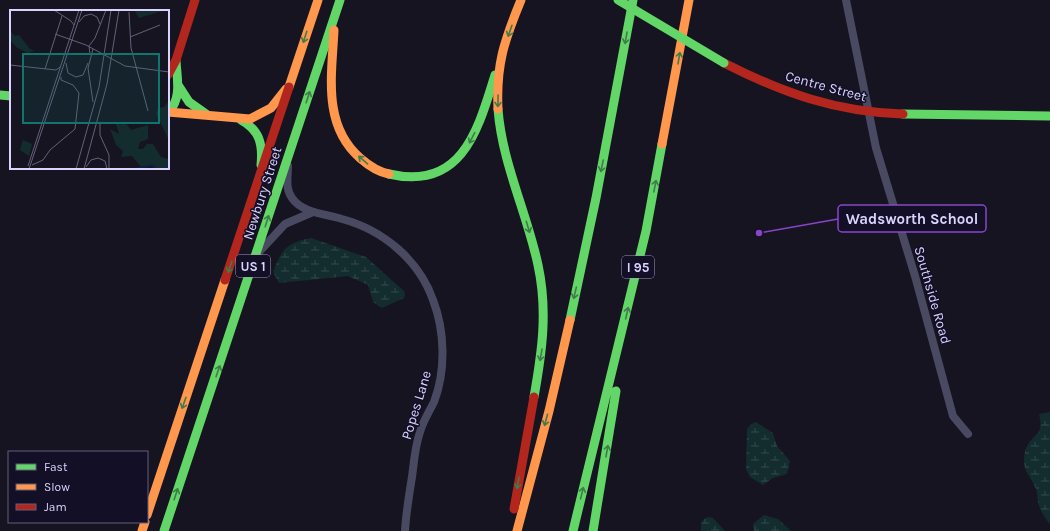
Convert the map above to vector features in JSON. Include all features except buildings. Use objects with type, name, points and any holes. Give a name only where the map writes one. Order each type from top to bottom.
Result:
[{"type":"main road","points":[[169,74],[176,60],[195,0]]},
{"type":"main road","name":"Newbury Street","points":[[148,512],[318,0]]},
{"type":"main road","name":"Newbury Street","points":[[164,531],[340,0]]},
{"type":"main road","name":"Centre Street","points":[[618,0],[724,63],[769,85],[847,109],[868,112],[1021,114],[1050,116]]},
{"type":"main road","points":[[516,531],[553,394],[583,259],[612,118],[633,0]]},
{"type":"main road","name":"I 95","points":[[573,531],[646,231],[689,0]]},
{"type":"main road","points":[[335,14],[332,77],[334,116],[346,142],[356,155],[365,163],[384,173],[404,178],[428,176],[441,172],[460,157],[468,146],[476,132],[520,1]]},
{"type":"main road","points":[[169,110],[176,102],[178,85],[176,60]]},
{"type":"main road","points":[[500,62],[498,105],[500,127],[510,173],[538,263],[542,286],[544,324],[543,348],[510,531]]},
{"type":"main road","points":[[169,111],[250,120],[265,113],[281,97],[291,81]]},
{"type":"main road","points":[[178,85],[188,102],[197,109],[217,117]]},
{"type":"main road","points":[[0,95],[10,96]]},
{"type":"main road","points":[[236,119],[254,127],[261,138],[262,160],[258,182]]},
{"type":"main road","points":[[593,531],[613,411],[621,338]]},
{"type":"street","name":"Southside Road","points":[[846,0],[868,112],[881,167],[915,276],[954,416],[968,434]]},
{"type":"street","name":"Popes Lane","points":[[288,157],[289,192],[292,199],[313,212],[359,225],[386,239],[408,258],[426,283],[434,301],[442,343],[442,358],[434,400],[420,432],[405,531]]},
{"type":"street","points":[[256,256],[285,224],[313,212]]},
{"type":"green space","points":[[311,238],[366,257],[405,292],[404,298],[382,308],[373,302],[368,285],[348,276],[279,283],[273,272],[282,252],[296,242]]},
{"type":"green space","points":[[1050,412],[1050,524],[1040,508],[1036,489],[1026,471],[1024,458],[1028,445],[1039,431],[1039,414]]},
{"type":"green space","points":[[756,422],[773,433],[777,446],[790,461],[787,474],[773,478],[763,485],[750,477],[746,469],[747,429],[751,424]]},
{"type":"green space","points":[[764,515],[778,519],[791,531],[754,531],[753,524]]},
{"type":"green space","points":[[708,517],[713,518],[725,531],[701,531],[702,521]]},
{"type":"traffic: fast","points":[[164,531],[340,0]]},
{"type":"traffic: fast","points":[[618,0],[724,63]]},
{"type":"traffic: fast","points":[[570,320],[596,198],[633,0]]},
{"type":"traffic: fast","points":[[169,112],[176,100],[178,88],[176,61]]},
{"type":"traffic: fast","points":[[389,174],[414,177],[434,173],[450,165],[463,152],[473,135],[482,116],[495,75]]},
{"type":"traffic: fast","points":[[178,85],[189,102],[206,114]]},
{"type":"traffic: fast","points":[[0,95],[10,96]]},
{"type":"traffic: fast","points":[[498,109],[504,149],[528,226],[541,282],[543,299],[543,331],[534,397]]},
{"type":"traffic: fast","points":[[903,114],[1050,116]]},
{"type":"traffic: fast","points":[[241,120],[252,128],[259,139],[261,145],[261,165]]},
{"type":"traffic: fast","points":[[573,531],[646,231],[662,144]]},
{"type":"traffic: fast","points":[[593,531],[616,391]]},
{"type":"traffic: slow","points":[[289,87],[318,0]]},
{"type":"traffic: slow","points":[[498,109],[498,79],[502,53],[521,0]]},
{"type":"traffic: slow","points":[[662,144],[689,0]]},
{"type":"traffic: slow","points":[[334,30],[331,81],[332,98],[335,115],[340,130],[348,145],[360,158],[373,168],[389,174]]},
{"type":"traffic: slow","points":[[169,112],[250,119],[271,108],[286,89]]},
{"type":"traffic: slow","points":[[148,512],[225,280]]},
{"type":"traffic: slow","points":[[517,531],[549,411],[570,320]]},
{"type":"traffic: slow","points":[[142,531],[145,523]]},
{"type":"traffic: jam","points":[[169,73],[176,60],[195,0]]},
{"type":"traffic: jam","points":[[724,63],[767,83],[810,99],[855,109],[903,114]]},
{"type":"traffic: jam","points":[[225,280],[289,87]]},
{"type":"traffic: jam","points":[[514,509],[534,397]]},
{"type":"place","name":"Wadsworth School","points":[[759,233]]}]
